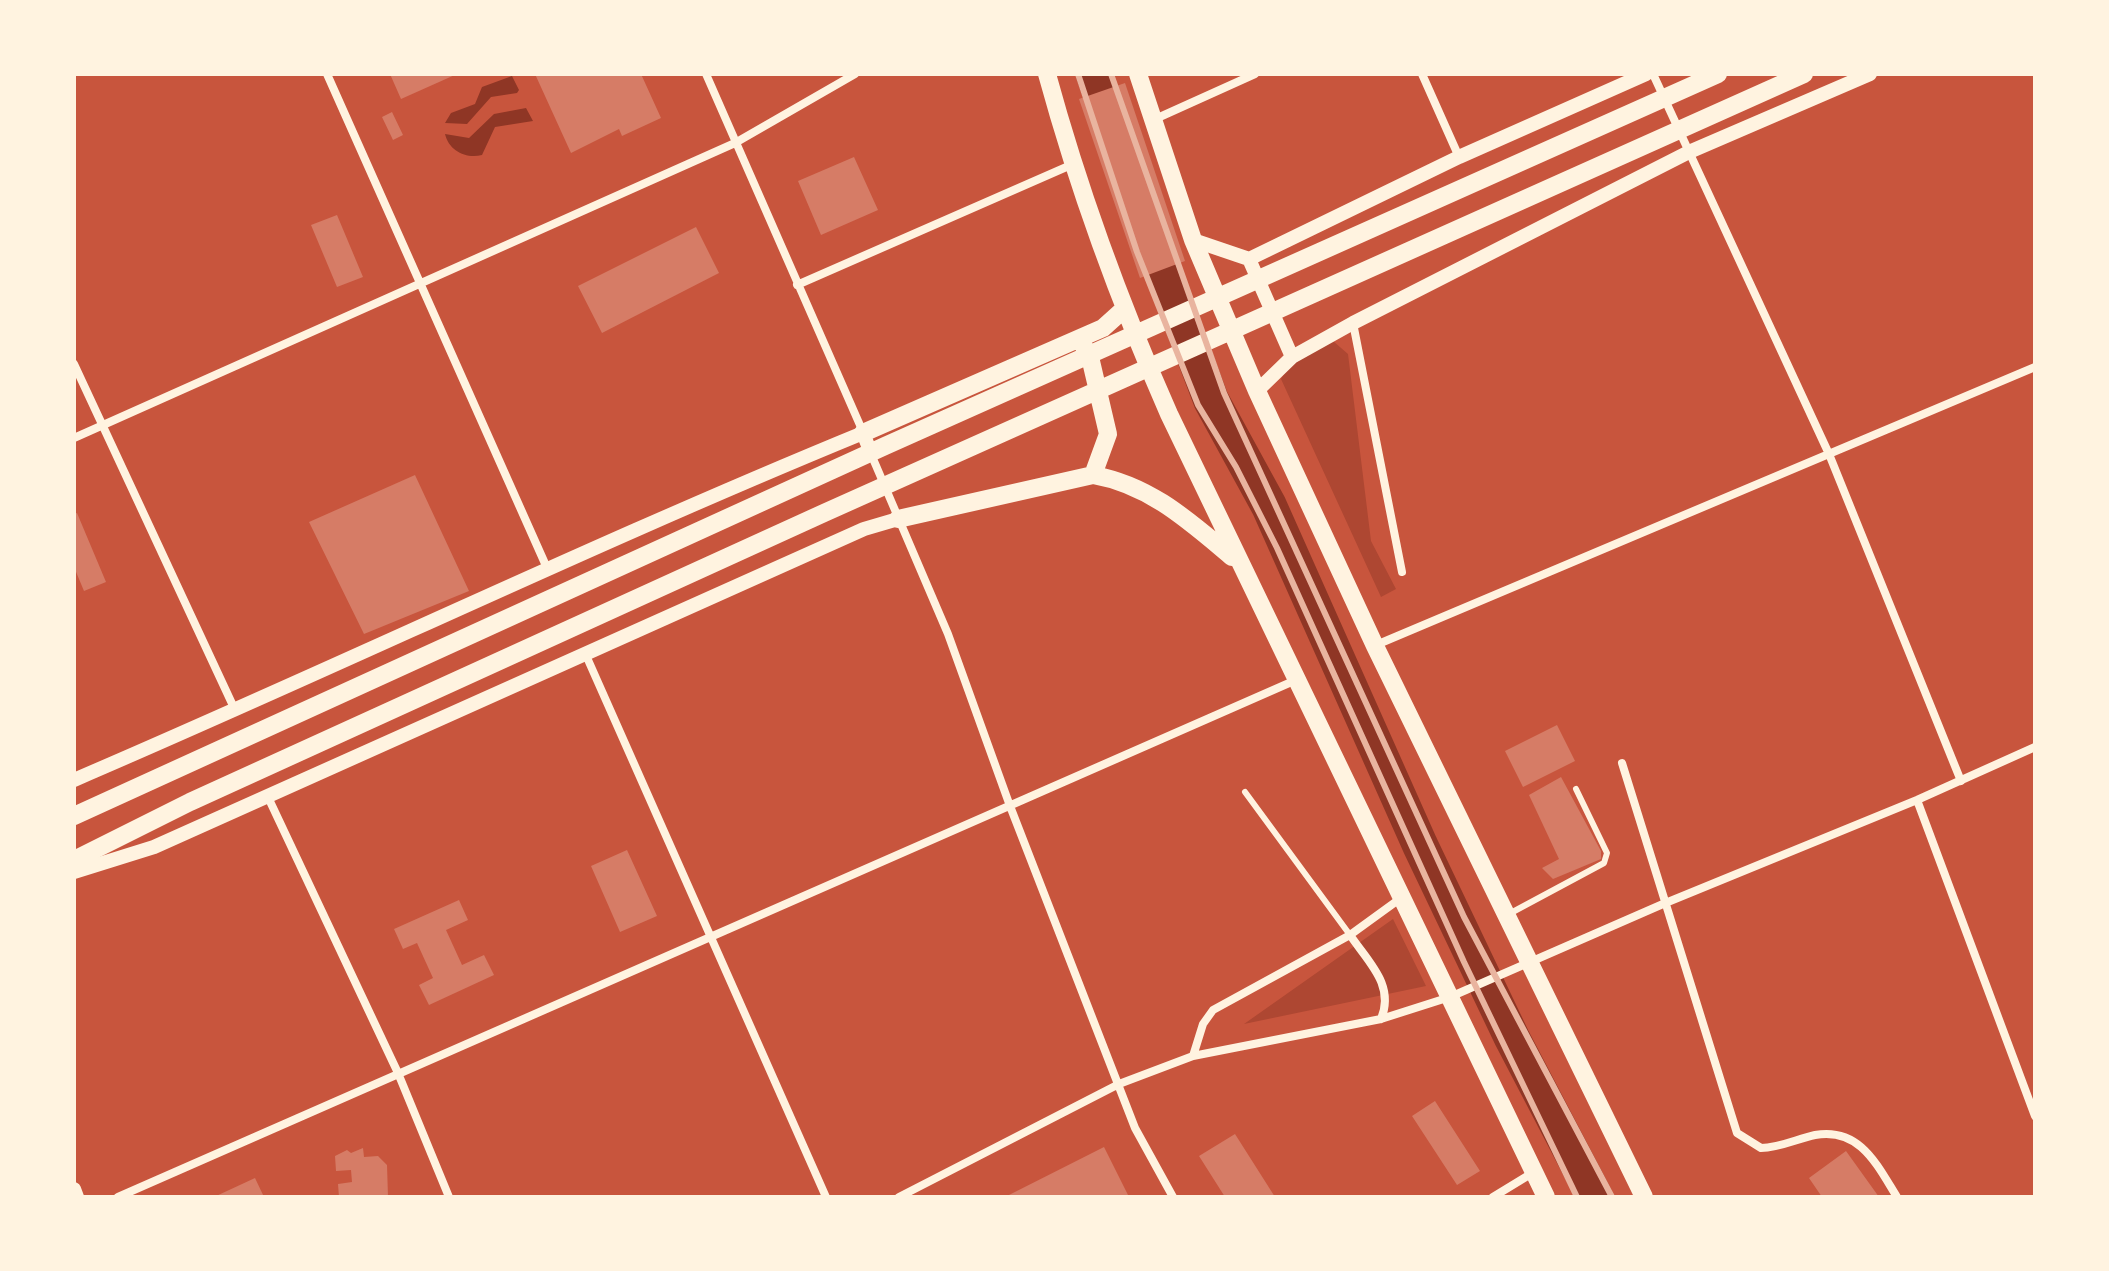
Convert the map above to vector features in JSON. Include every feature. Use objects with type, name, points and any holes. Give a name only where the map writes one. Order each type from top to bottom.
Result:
[{"type":"main road","points":[[1047,74],[1071,165],[1123,310],[1237,561],[1401,898],[1453,996],[1546,1197]]},
{"type":"main road","points":[[1138,74],[1193,240],[1257,391],[1375,646],[1644,1197]]},
{"type":"main road","points":[[74,816],[878,450],[1718,74]]},
{"type":"main road","points":[[74,860],[190,802],[1804,74]]},
{"type":"main road","points":[[863,433],[1103,328],[1123,310]]},
{"type":"main road","points":[[1071,342],[1081,344],[1088,351],[1105,411],[1108,434],[1093,475]]},
{"type":"main road","points":[[898,519],[1093,475],[1120,480],[1164,501],[1237,561]]},
{"type":"street","points":[[327,74],[547,568]]},
{"type":"street","points":[[706,74],[863,433],[878,450],[893,483],[898,519],[948,634],[1010,806],[1135,1128],[1173,1197]]},
{"type":"street","points":[[74,438],[421,286],[735,143],[855,74]]},
{"type":"street","points":[[1152,120],[1255,74]]},
{"type":"street","points":[[1422,74],[1459,157]]},
{"type":"street","points":[[1193,240],[1249,259],[1459,157],[1646,74]]},
{"type":"street","points":[[1653,74],[1829,454],[1961,781]]},
{"type":"street","points":[[1257,391],[1292,357],[1353,323],[1689,152],[1870,74]]},
{"type":"street","points":[[797,285],[1071,165]]},
{"type":"street","points":[[1249,259],[1292,357]]},
{"type":"street","points":[[1353,323],[1402,572]]},
{"type":"street","points":[[74,364],[100,426],[235,711]]},
{"type":"street","points":[[1375,646],[2035,367]]},
{"type":"street","points":[[74,780],[235,711],[547,568],[863,433]]},
{"type":"street","points":[[74,872],[127,858],[584,652],[864,529],[898,519]]},
{"type":"street","points":[[584,652],[826,1197]]},
{"type":"street","points":[[118,1197],[1297,680]]},
{"type":"street","points":[[899,1197],[1119,1084],[1193,1056],[1381,1019],[1453,996],[2035,747]]},
{"type":"street","points":[[1622,763],[1663,904],[1737,1133],[1755,1146],[1767,1148],[1817,1135],[1837,1134],[1854,1140],[1869,1153],[1897,1197]]},
{"type":"street","points":[[267,795],[398,1073],[449,1197]]},
{"type":"street","points":[[1917,800],[2035,1116]]},
{"type":"street","points":[[1193,1056],[1203,1024],[1213,1010],[1350,935],[1401,898]]},
{"type":"street","points":[[1350,935],[1385,985],[1388,1004],[1381,1019]]},
{"type":"street","points":[[1493,1197],[1534,1172]]},
{"type":"street","points":[[74,1189],[77,1197]]},
{"type":"lane","points":[[1507,915],[1604,863],[1607,853],[1576,789]]},
{"type":"lane","points":[[1245,792],[1350,935]]},
{"type":"shaded area","points":[[512,76],[519,90],[517,93],[491,97],[467,124],[445,123],[451,113],[475,104],[482,87]]},
{"type":"shaded area","points":[[526,108],[533,121],[495,127],[482,155],[470,156],[459,152],[447,140],[445,134],[469,138],[494,114]]},
{"type":"shaded area","points":[[1333,341],[1348,354],[1371,541],[1396,589],[1381,597],[1281,379],[1293,359]]},
{"type":"shaded area","points":[[1393,919],[1426,986],[1244,1024]]},
{"type":"building","points":[[390,74],[457,74],[401,99]]},
{"type":"building","points":[[535,74],[641,74],[661,118],[622,136],[619,129],[571,153]]},
{"type":"building","points":[[1125,83],[1185,261],[1140,278],[1079,99]]},
{"type":"building","points":[[392,112],[403,135],[393,140],[382,117]]},
{"type":"building","points":[[854,157],[878,210],[821,235],[798,181]]},
{"type":"building","points":[[337,215],[363,277],[337,287],[311,225]]},
{"type":"building","points":[[696,227],[719,273],[602,333],[578,286]]},
{"type":"building","points":[[415,475],[469,591],[364,634],[309,522]]},
{"type":"building","points":[[77,513],[106,582],[84,591],[74,567],[74,514]]},
{"type":"building","points":[[1557,725],[1575,761],[1523,787],[1505,751]]},
{"type":"building","points":[[1561,777],[1601,851],[1601,859],[1553,879],[1542,868],[1559,859],[1529,795]]},
{"type":"building","points":[[627,850],[657,916],[620,932],[591,866]]},
{"type":"building","points":[[459,900],[468,920],[446,930],[462,965],[484,955],[494,975],[429,1005],[419,985],[433,978],[417,943],[403,949],[394,929]]},
{"type":"building","points":[[1435,1101],[1480,1171],[1457,1185],[1412,1116]]},
{"type":"building","points":[[1235,1134],[1275,1197],[1225,1197],[1199,1156]]},
{"type":"building","points":[[1104,1147],[1129,1197],[1005,1197]]},
{"type":"building","points":[[363,1148],[364,1157],[378,1156],[387,1165],[388,1197],[339,1197],[338,1184],[352,1182],[351,1170],[336,1171],[335,1156],[347,1150],[351,1153]]},
{"type":"building","points":[[1846,1151],[1879,1197],[1822,1197],[1809,1178]]},
{"type":"building","points":[[255,1178],[264,1197],[214,1197]]},
{"type":"waterway","points":[[1094,74],[1115,137]]},
{"type":"waterway","points":[[1144,223],[1211,400],[1269,506],[1420,845],[1512,1038],[1595,1197]]},
{"type":"railway","points":[[1078,74],[1137,252],[1198,405],[1236,467],[1277,548],[1464,962],[1577,1197]]},
{"type":"railway","points":[[1111,74],[1224,393],[1464,917],[1612,1197]]}]
